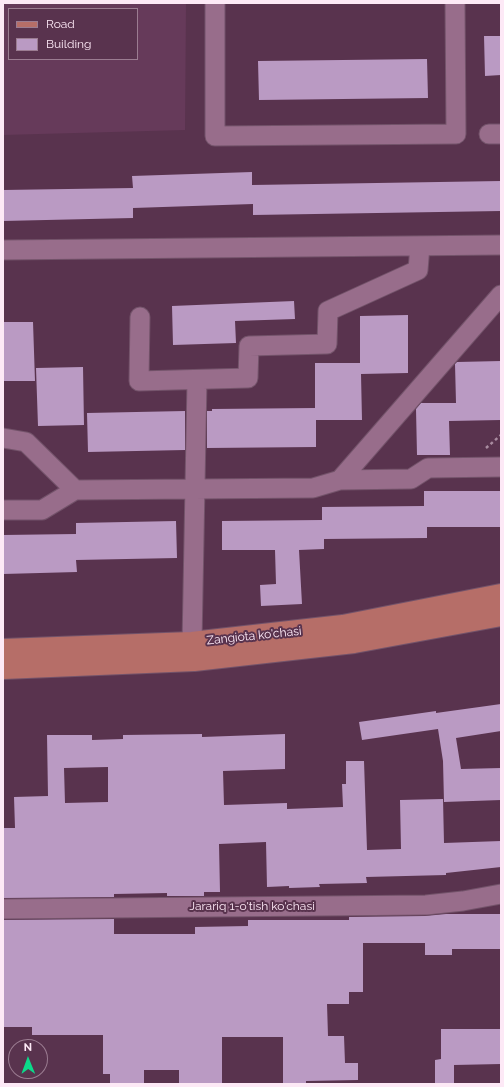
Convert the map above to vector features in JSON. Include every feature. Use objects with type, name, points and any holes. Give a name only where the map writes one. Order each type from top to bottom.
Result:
[{"type":"main road","name":"Zangiota ko'chasi","points":[[3,650],[193,652],[343,626],[501,595]]},
{"type":"main road","name":"Zangiota ko'chasi","points":[[3,668],[193,652],[354,642],[501,615]]},
{"type":"street","points":[[215,3],[215,136],[456,134],[455,3]]},
{"type":"street","points":[[3,250],[501,245]]},
{"type":"street","points":[[140,317],[140,381],[248,378],[249,346],[327,344],[328,311],[418,270],[420,246]]},
{"type":"street","points":[[340,480],[501,295]]},
{"type":"street","points":[[193,652],[197,380]]},
{"type":"street","points":[[3,438],[26,442],[74,490]]},
{"type":"street","points":[[3,510],[42,510],[74,490],[313,488],[340,480],[411,479],[428,468],[501,467]]},
{"type":"street","name":"Jarariq 1-o'tish ko'chasi","points":[[3,909],[426,905],[463,901],[501,894]]},
{"type":"shaded area","points":[[3,3],[186,3],[185,130],[3,135]]},
{"type":"building","points":[[484,36],[501,36],[501,75],[485,76]]},
{"type":"building","points":[[427,59],[428,98],[259,100],[258,61]]},
{"type":"building","points":[[252,172],[252,185],[501,181],[501,211],[253,215],[253,204],[133,208],[133,218],[3,221],[3,190],[133,188],[132,176]]},
{"type":"building","points":[[294,301],[295,319],[235,321],[236,343],[173,345],[172,306]]},
{"type":"building","points":[[408,315],[408,373],[361,374],[362,420],[316,420],[316,447],[207,448],[207,411],[212,411],[212,409],[315,408],[315,363],[360,363],[360,316]]},
{"type":"building","points":[[3,322],[33,322],[35,381],[3,381]]},
{"type":"building","points":[[501,361],[501,420],[449,421],[450,455],[417,455],[416,409],[421,403],[456,403],[455,364],[457,362]]},
{"type":"building","points":[[83,367],[84,425],[38,426],[36,368]]},
{"type":"building","points":[[185,411],[185,450],[88,452],[87,413]]},
{"type":"building","points":[[424,491],[501,491],[501,527],[427,527],[427,538],[324,539],[324,549],[299,550],[302,604],[261,606],[260,585],[276,584],[275,550],[222,550],[222,521],[322,520],[322,507],[424,506]]},
{"type":"building","points":[[176,521],[177,558],[76,560],[77,572],[3,574],[3,535],[76,534],[76,523]]},
{"type":"building","points":[[501,704],[501,731],[456,738],[461,769],[501,768],[501,800],[444,802],[443,761],[438,729],[362,740],[359,722],[436,711],[436,713]]},
{"type":"building","points":[[202,734],[202,737],[285,734],[285,769],[223,771],[224,805],[287,803],[287,809],[343,807],[342,784],[346,784],[346,761],[364,761],[367,850],[401,849],[400,800],[443,799],[444,843],[501,841],[501,867],[446,873],[446,875],[366,877],[367,883],[319,884],[320,887],[267,887],[266,842],[219,844],[220,892],[204,892],[204,896],[167,896],[167,893],[114,894],[114,897],[3,898],[3,828],[15,828],[14,797],[48,796],[47,735],[92,735],[92,740],[123,739],[123,735]],"holes":[[[108,767],[108,802],[65,803],[64,768]]]},
{"type":"building","points":[[446,914],[501,914],[501,949],[452,949],[452,955],[425,955],[425,943],[363,943],[363,992],[349,992],[349,1004],[327,1004],[328,1036],[344,1036],[345,1063],[358,1063],[358,1080],[306,1081],[306,1084],[283,1084],[283,1037],[222,1037],[222,1084],[179,1084],[179,1070],[144,1070],[144,1084],[110,1084],[110,1074],[103,1074],[103,1035],[32,1035],[32,1027],[3,1027],[3,920],[114,919],[114,934],[195,934],[195,927],[248,926],[248,920],[349,920],[349,917],[425,916]]},
{"type":"building","points":[[441,1029],[501,1029],[501,1064],[454,1065],[454,1084],[435,1084],[435,1060],[441,1059]]}]
